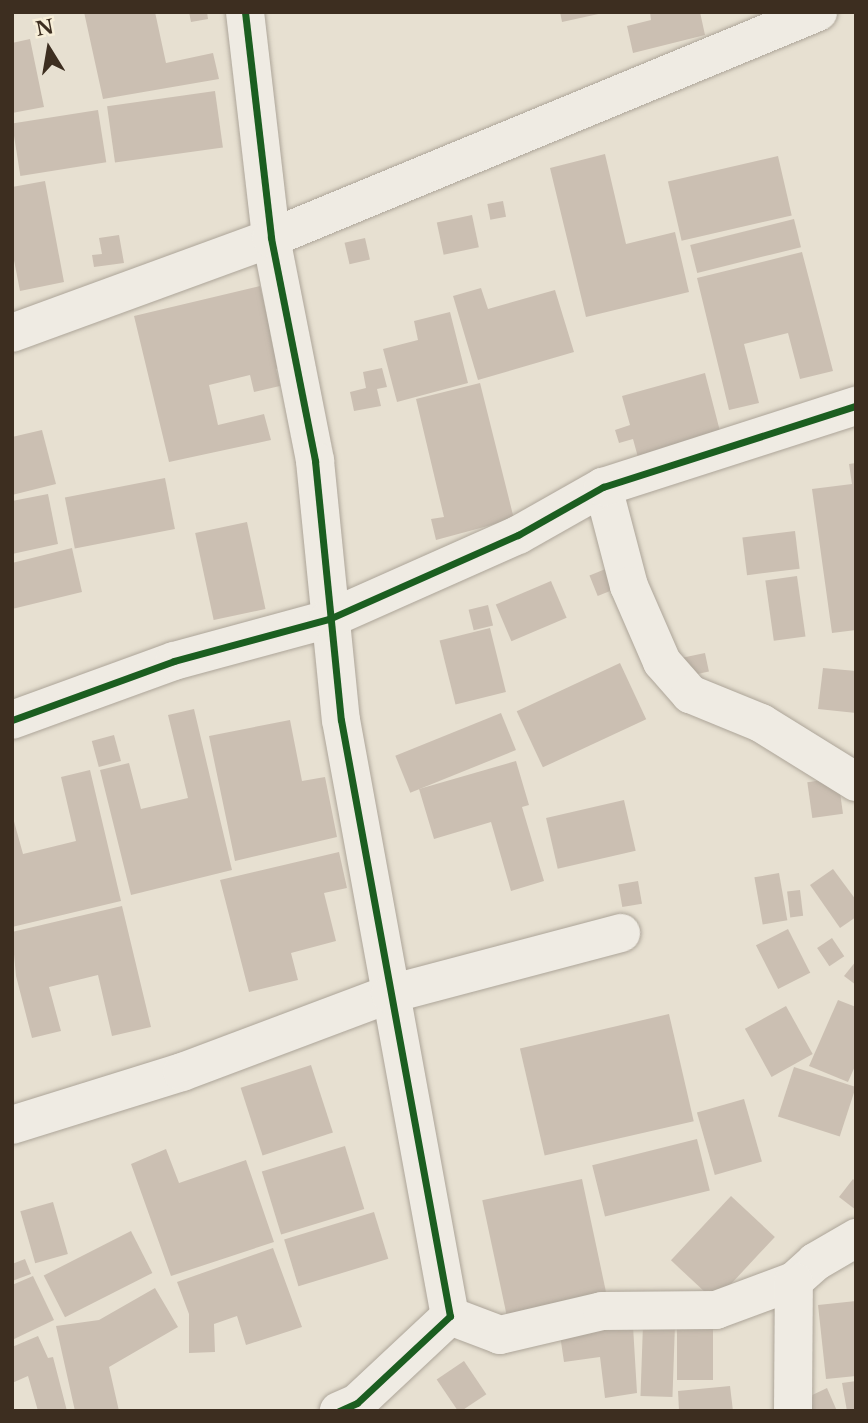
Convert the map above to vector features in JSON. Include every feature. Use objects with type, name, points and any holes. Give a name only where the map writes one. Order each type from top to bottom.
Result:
[{"type":"street","points":[[245,12],[271,238],[315,461],[341,720],[450,1317]]},
{"type":"street","points":[[12,333],[271,238],[818,12]]},
{"type":"street","points":[[12,720],[174,661],[329,620],[518,535],[603,487],[856,406]]},
{"type":"street","points":[[603,487],[629,586],[662,662],[690,694],[761,723],[856,782]]},
{"type":"street","points":[[12,1125],[182,1072],[390,994],[621,933]]},
{"type":"street","points":[[450,1317],[500,1335],[602,1311],[716,1310],[794,1281],[814,1262],[856,1238]]},
{"type":"street","points":[[793,1411],[794,1281]]},
{"type":"street","points":[[339,1411],[357,1403],[450,1317]]},
{"type":"building","points":[[84,12],[155,12],[166,63],[213,53],[219,79],[103,99]]},
{"type":"building","points":[[189,12],[207,12],[208,19],[191,22]]},
{"type":"building","points":[[560,12],[603,12],[603,13],[562,22]]},
{"type":"building","points":[[650,12],[700,12],[705,35],[633,53],[627,26],[651,20]]},
{"type":"building","points":[[30,39],[44,107],[12,113],[12,43]]},
{"type":"building","points":[[215,91],[223,147],[115,163],[107,106]]},
{"type":"building","points":[[98,110],[106,162],[20,176],[12,124]]},
{"type":"building","points":[[605,154],[626,244],[675,232],[689,292],[586,317],[550,168]]},
{"type":"building","points":[[778,156],[792,215],[682,241],[668,181]]},
{"type":"building","points":[[45,181],[64,282],[20,291],[12,250],[12,187]]},
{"type":"building","points":[[503,201],[506,217],[490,220],[487,204]]},
{"type":"building","points":[[472,215],[479,247],[444,255],[437,222]]},
{"type":"building","points":[[794,219],[801,247],[697,273],[690,245]]},
{"type":"building","points":[[119,235],[124,263],[94,267],[92,255],[102,254],[99,238]]},
{"type":"building","points":[[365,238],[370,259],[349,264],[345,243]]},
{"type":"building","points":[[802,252],[833,371],[800,379],[788,333],[744,344],[759,403],[729,410],[697,278]]},
{"type":"building","points":[[260,286],[280,368],[276,369],[280,386],[254,392],[250,375],[209,385],[218,425],[264,414],[271,440],[169,462],[134,316]]},
{"type":"building","points":[[481,288],[488,309],[555,290],[574,352],[478,380],[453,296]]},
{"type":"building","points":[[450,312],[468,383],[397,402],[383,349],[418,340],[414,321]]},
{"type":"building","points":[[382,368],[387,387],[377,389],[381,406],[354,411],[350,392],[366,388],[363,372]]},
{"type":"building","points":[[705,373],[722,439],[639,461],[633,439],[619,443],[615,430],[630,425],[622,396]]},
{"type":"building","points":[[480,383],[514,519],[436,540],[431,519],[444,517],[416,399]]},
{"type":"building","points":[[42,430],[56,484],[12,495],[12,437]]},
{"type":"building","points":[[856,463],[856,630],[832,633],[812,489],[852,484],[849,464]]},
{"type":"building","points":[[165,478],[175,529],[75,549],[65,497]]},
{"type":"building","points":[[48,494],[58,544],[12,554],[12,501]]},
{"type":"building","points":[[247,522],[266,609],[214,620],[195,533]]},
{"type":"building","points":[[795,531],[800,569],[747,575],[742,537]]},
{"type":"building","points":[[72,548],[82,592],[12,609],[12,563]]},
{"type":"building","points":[[608,568],[616,588],[598,596],[589,575]]},
{"type":"building","points":[[797,576],[805,636],[774,641],[765,580]]},
{"type":"building","points":[[551,581],[567,618],[511,641],[496,604]]},
{"type":"building","points":[[488,605],[493,625],[474,630],[469,610]]},
{"type":"building","points":[[490,628],[506,692],[456,705],[440,641]]},
{"type":"building","points":[[705,653],[709,672],[687,676],[683,658]]},
{"type":"building","points":[[620,663],[646,719],[543,767],[517,711]]},
{"type":"building","points":[[823,668],[856,671],[856,713],[818,709]]},
{"type":"building","points":[[194,709],[232,870],[131,895],[100,770],[129,763],[141,809],[188,798],[168,715]]},
{"type":"building","points":[[501,713],[516,750],[410,793],[395,756]]},
{"type":"building","points":[[290,720],[302,781],[325,777],[337,837],[235,861],[209,736]]},
{"type":"building","points":[[114,735],[121,761],[99,767],[92,741]]},
{"type":"building","points":[[516,761],[529,805],[522,807],[544,881],[511,891],[491,822],[434,839],[419,789]]},
{"type":"building","points":[[90,770],[121,901],[12,927],[12,814],[23,854],[76,841],[61,777]]},
{"type":"building","points":[[838,778],[843,814],[812,818],[807,782]]},
{"type":"building","points":[[624,800],[636,851],[558,869],[546,818]]},
{"type":"building","points":[[339,852],[347,888],[324,893],[336,941],[291,953],[298,980],[249,992],[220,880]]},
{"type":"building","points":[[833,869],[856,900],[856,917],[840,928],[810,885]]},
{"type":"building","points":[[779,873],[787,920],[763,925],[754,877]]},
{"type":"building","points":[[638,881],[642,904],[622,907],[618,884]]},
{"type":"building","points":[[800,890],[803,916],[790,917],[787,892]]},
{"type":"building","points":[[122,906],[151,1027],[112,1036],[98,975],[49,987],[61,1031],[32,1038],[16,976],[12,932]]},
{"type":"building","points":[[788,929],[810,973],[778,989],[756,945]]},
{"type":"building","points":[[832,938],[844,956],[829,966],[817,948]]},
{"type":"building","points":[[856,961],[856,985],[844,976]]},
{"type":"building","points":[[838,1000],[856,1007],[856,1064],[848,1082],[809,1066]]},
{"type":"building","points":[[786,1006],[813,1054],[772,1077],[745,1029]]},
{"type":"building","points":[[669,1014],[694,1121],[545,1156],[520,1048]]},
{"type":"building","points":[[311,1065],[333,1133],[263,1155],[241,1088]]},
{"type":"building","points":[[794,1067],[856,1087],[840,1137],[778,1116]]},
{"type":"building","points":[[744,1099],[762,1161],[715,1175],[697,1113]]},
{"type":"building","points":[[697,1139],[710,1190],[605,1217],[592,1165]]},
{"type":"building","points":[[345,1146],[364,1209],[281,1235],[262,1171]]},
{"type":"building","points":[[166,1149],[179,1183],[246,1160],[274,1242],[171,1276],[131,1164]]},
{"type":"building","points":[[582,1179],[608,1301],[508,1322],[482,1200]]},
{"type":"building","points":[[853,1179],[856,1182],[856,1210],[839,1197]]},
{"type":"building","points":[[731,1196],[775,1237],[715,1301],[671,1260]]},
{"type":"building","points":[[53,1202],[68,1254],[35,1263],[20,1211]]},
{"type":"building","points":[[374,1212],[388,1259],[298,1286],[284,1239]]},
{"type":"building","points":[[131,1231],[152,1273],[65,1317],[44,1275]]},
{"type":"building","points":[[273,1248],[302,1327],[246,1345],[237,1316],[214,1324],[215,1352],[189,1353],[189,1314],[177,1282]]},
{"type":"building","points":[[25,1259],[31,1274],[12,1281],[12,1264]]},
{"type":"building","points":[[33,1276],[54,1320],[12,1340],[12,1285]]},
{"type":"building","points":[[155,1288],[178,1327],[109,1367],[119,1411],[75,1411],[56,1326],[99,1320]]},
{"type":"building","points":[[856,1301],[856,1376],[826,1379],[818,1305]]},
{"type":"building","points":[[677,1323],[713,1323],[713,1380],[677,1380]]},
{"type":"building","points":[[643,1324],[675,1325],[672,1397],[640,1396]]},
{"type":"building","points":[[633,1326],[637,1393],[605,1398],[600,1357],[564,1362],[560,1335]]},
{"type":"building","points":[[38,1336],[48,1358],[53,1357],[67,1411],[38,1411],[28,1376],[12,1383],[12,1347]]},
{"type":"building","points":[[464,1361],[486,1394],[458,1411],[437,1379]]},
{"type":"building","points":[[856,1381],[856,1411],[847,1411],[842,1383]]},
{"type":"building","points":[[730,1386],[733,1411],[679,1411],[678,1391]]},
{"type":"building","points":[[827,1388],[837,1411],[809,1411],[804,1399]]},
{"type":"cycle path","points":[[245,12],[271,238],[315,461],[341,720],[450,1316],[357,1403],[339,1411]]},
{"type":"cycle path","points":[[12,720],[174,661],[329,619],[518,535],[603,487],[856,406]]}]
